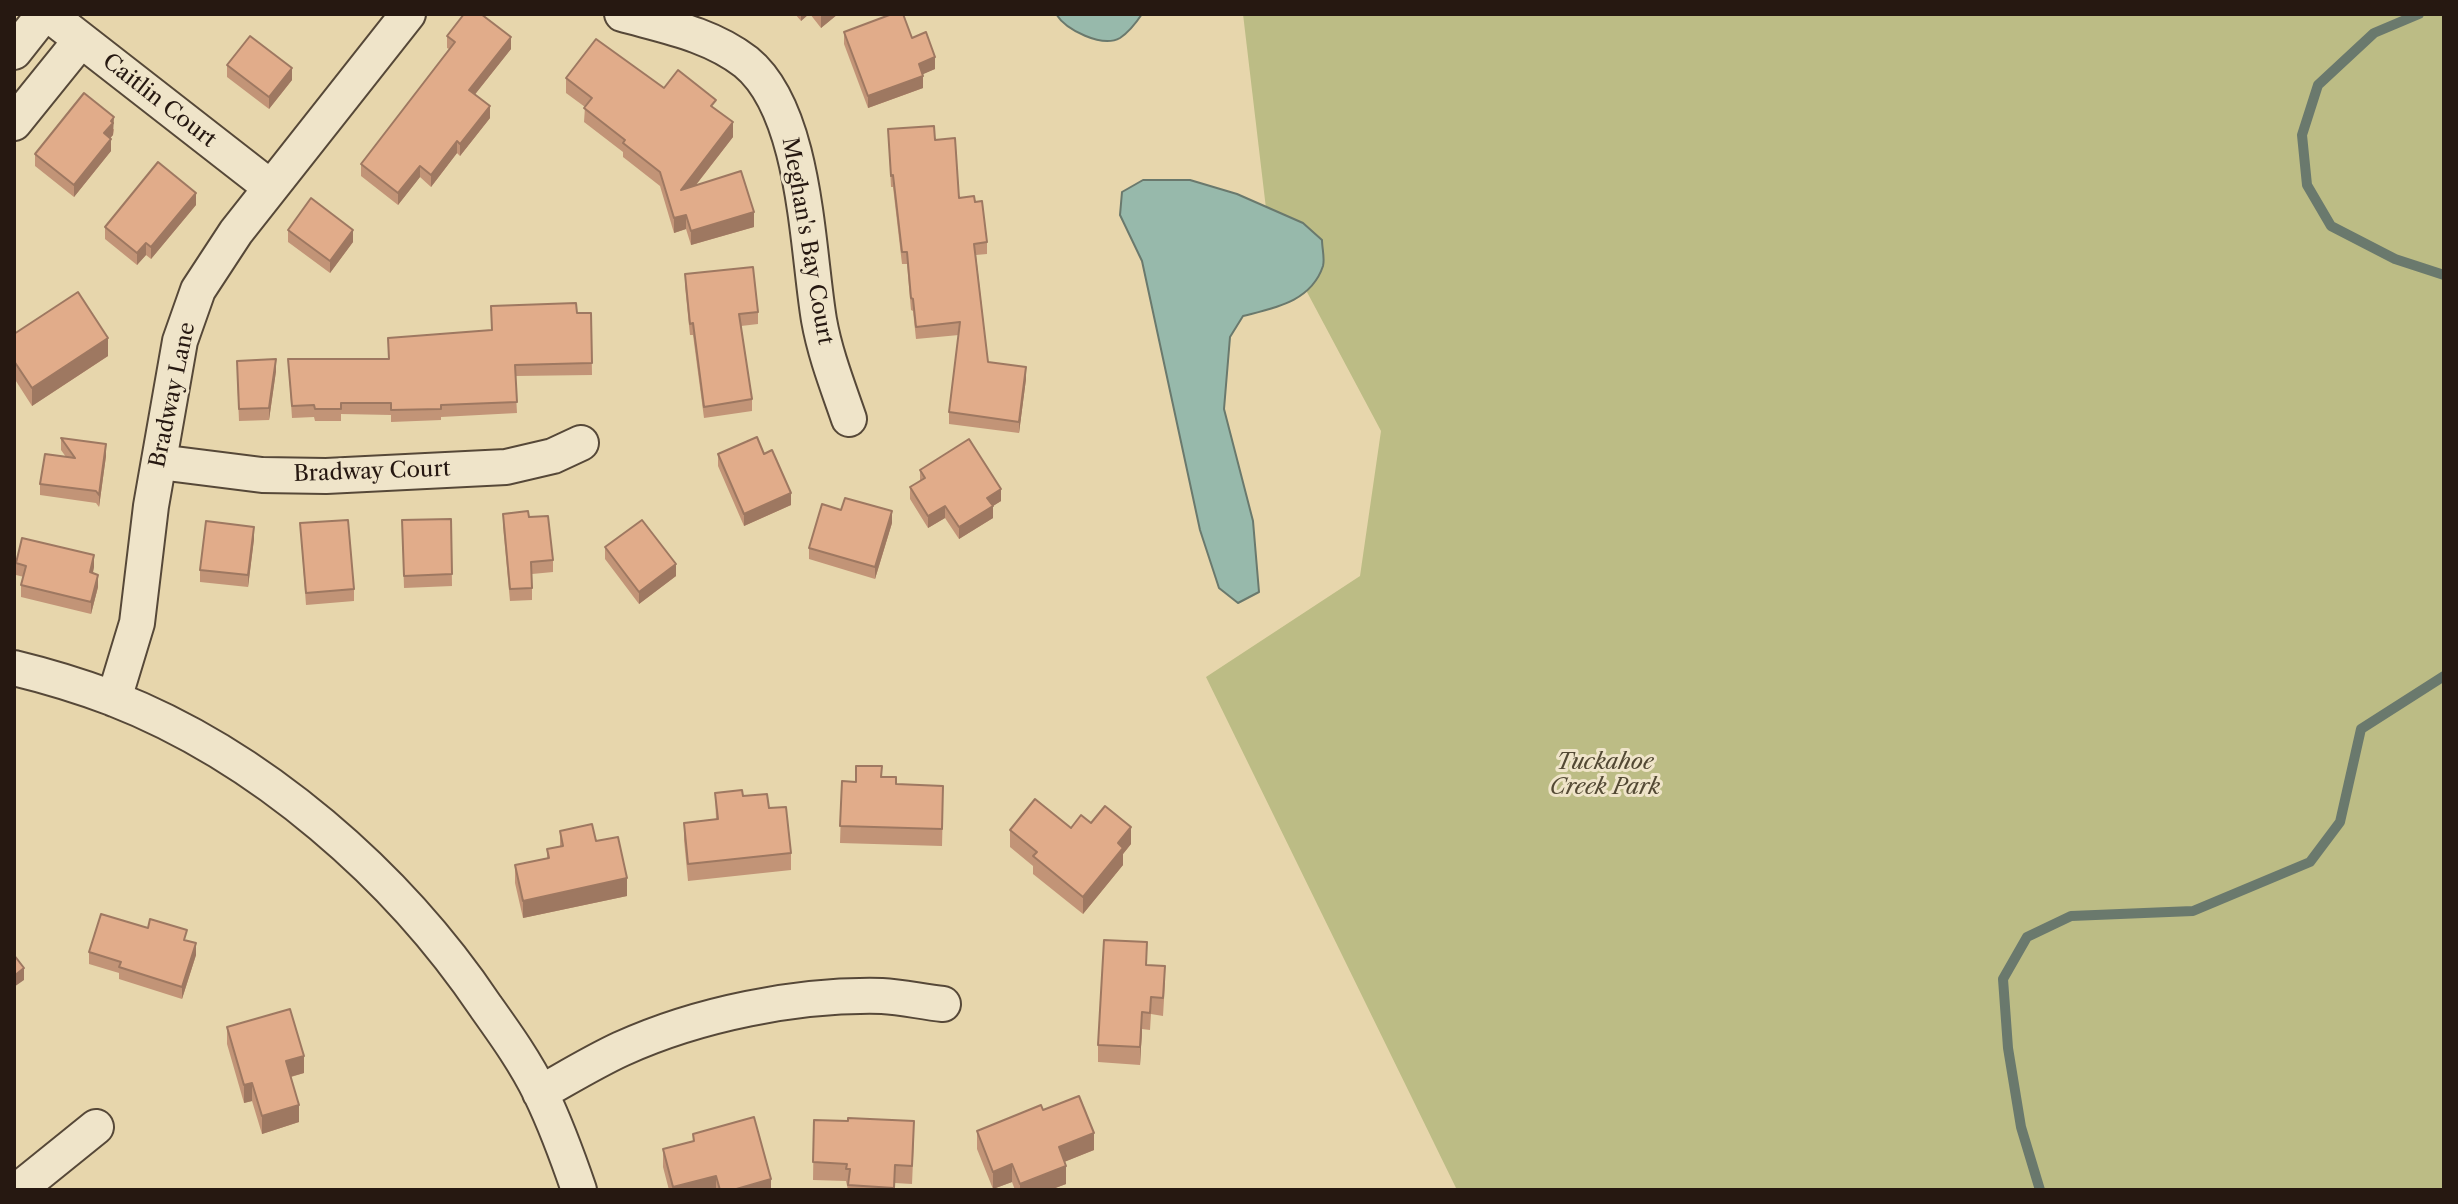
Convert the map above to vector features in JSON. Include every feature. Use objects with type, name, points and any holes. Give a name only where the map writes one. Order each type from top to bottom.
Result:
[{"type":"street","name":"Caitlin Court","points":[[46,14],[270,187]]},
{"type":"street","points":[[14,52],[46,14]]},
{"type":"street","name":"Bradway Lane","points":[[114,699],[137,623],[159,462],[180,341],[198,290],[270,187],[408,14]]},
{"type":"street","name":"Meghan's Bay Court","points":[[622,14],[708,38],[747,63],[784,114],[799,175],[819,323],[849,419]]},
{"type":"street","points":[[14,123],[81,40]]},
{"type":"street","name":"Bradway Court","points":[[159,462],[262,475],[326,476],[506,467],[553,456],[581,443]]},
{"type":"street","points":[[14,668],[114,699],[205,744],[295,804],[353,851],[432,933],[511,1042],[540,1093],[579,1190]]},
{"type":"street","points":[[540,1093],[621,1049],[687,1025],[762,1006],[828,998],[884,996],[943,1004]]},
{"type":"street","points":[[18,1190],[96,1127]]},
{"type":"green space","name":"Tuckahoe Creek Park","points":[[1243,14],[2444,14],[2444,1190],[1457,1190],[1206,677],[1360,576],[1381,431],[1267,217]]},
{"type":"shaded area","points":[[1056,14],[1142,14],[1120,38],[1104,41],[1076,31]]},
{"type":"shaded area","points":[[1143,180],[1190,180],[1237,194],[1303,223],[1322,240],[1323,266],[1310,288],[1290,302],[1243,316],[1230,337],[1224,409],[1253,521],[1259,592],[1238,603],[1219,588],[1200,530],[1142,261],[1120,215],[1122,192]]},
{"type":"building","points":[[464,14],[481,14],[511,37],[469,90],[490,106],[431,175],[420,166],[398,193],[361,164],[455,42],[447,36]]},
{"type":"building","points":[[892,14],[903,14],[912,38],[926,32],[935,57],[919,64],[923,76],[868,96],[844,32]]},
{"type":"building","points":[[250,36],[292,68],[269,97],[227,65]]},
{"type":"building","points":[[596,39],[664,88],[678,70],[716,100],[711,106],[733,122],[681,190],[741,171],[754,212],[691,231],[686,215],[674,218],[660,172],[584,108],[592,98],[566,78]]},
{"type":"building","points":[[84,93],[114,117],[104,133],[111,139],[74,185],[35,154]]},
{"type":"building","points":[[934,126],[935,140],[955,138],[959,198],[974,196],[975,202],[982,201],[987,242],[974,244],[988,362],[1026,367],[1019,422],[949,412],[960,322],[916,327],[907,252],[902,252],[891,176],[888,129]]},
{"type":"building","points":[[158,162],[196,193],[151,247],[146,243],[137,253],[105,227]]},
{"type":"building","points":[[311,198],[353,230],[330,261],[288,230]]},
{"type":"building","points":[[753,267],[758,312],[739,314],[752,399],[704,407],[685,274]]},
{"type":"building","points":[[78,292],[108,338],[32,388],[14,361],[14,334]]},
{"type":"building","points":[[576,303],[577,313],[591,313],[592,363],[515,365],[517,402],[391,410],[391,403],[341,403],[341,409],[292,406],[288,359],[389,359],[388,338],[492,330],[491,306]]},
{"type":"building","points":[[276,359],[269,408],[239,409],[237,361]]},
{"type":"building","points":[[757,437],[764,454],[772,450],[791,493],[744,514],[718,454]]},
{"type":"building","points":[[61,438],[106,444],[99,495],[96,491],[40,484],[45,454],[75,458]]},
{"type":"building","points":[[969,439],[1001,489],[987,498],[993,506],[959,527],[945,506],[928,516],[910,487],[925,478],[920,470]]},
{"type":"building","points":[[845,498],[892,511],[875,567],[809,548],[822,504],[841,510]]},
{"type":"building","points":[[528,511],[529,517],[548,516],[553,560],[531,562],[532,588],[510,589],[503,514]]},
{"type":"building","points":[[451,519],[452,574],[404,576],[402,520]]},
{"type":"building","points":[[348,520],[354,589],[306,593],[300,523]]},
{"type":"building","points":[[642,520],[676,564],[639,592],[605,547]]},
{"type":"building","points":[[206,521],[254,527],[248,575],[200,570]]},
{"type":"building","points":[[22,538],[94,555],[90,572],[98,575],[91,602],[21,585],[26,566],[16,563]]},
{"type":"building","points":[[856,766],[882,766],[881,777],[896,777],[896,784],[943,786],[942,829],[840,826],[842,781],[856,782]]},
{"type":"building","points":[[742,790],[743,796],[767,794],[769,808],[786,807],[791,853],[688,864],[684,823],[718,819],[715,793]]},
{"type":"building","points":[[1035,799],[1071,828],[1081,815],[1091,823],[1105,806],[1131,827],[1118,843],[1123,848],[1083,897],[1033,856],[1037,852],[1010,830]]},
{"type":"building","points":[[592,824],[596,841],[618,837],[627,878],[523,901],[515,865],[549,858],[547,849],[563,846],[560,831]]},
{"type":"building","points":[[101,914],[148,928],[150,919],[187,930],[184,940],[196,943],[182,987],[119,967],[121,962],[89,952]]},
{"type":"building","points":[[1104,940],[1147,942],[1146,965],[1165,966],[1163,998],[1151,997],[1150,1013],[1142,1012],[1140,1047],[1098,1045]]},
{"type":"building","points":[[14,955],[24,968],[14,976]]},
{"type":"building","points":[[290,1009],[304,1056],[286,1061],[299,1105],[262,1116],[252,1083],[244,1085],[227,1027]]},
{"type":"building","points":[[1079,1096],[1094,1133],[1059,1147],[1066,1166],[1020,1184],[1012,1164],[993,1172],[977,1131],[1041,1105],[1043,1110]]},
{"type":"building","points":[[754,1117],[771,1179],[733,1190],[720,1190],[716,1176],[673,1187],[663,1149],[694,1141],[693,1134]]},
{"type":"building","points":[[848,1118],[914,1121],[912,1166],[895,1165],[894,1188],[848,1185],[850,1169],[846,1169],[847,1164],[813,1162],[814,1120],[848,1121]]},
{"type":"waterway","points":[[2419,14],[2374,33],[2318,85],[2302,135],[2307,185],[2331,226],[2395,259],[2444,275]]},
{"type":"waterway","points":[[2040,1190],[2021,1127],[2008,1048],[2003,979],[2027,937],[2071,916],[2193,911],[2310,862],[2340,822],[2361,729],[2444,676]]}]
